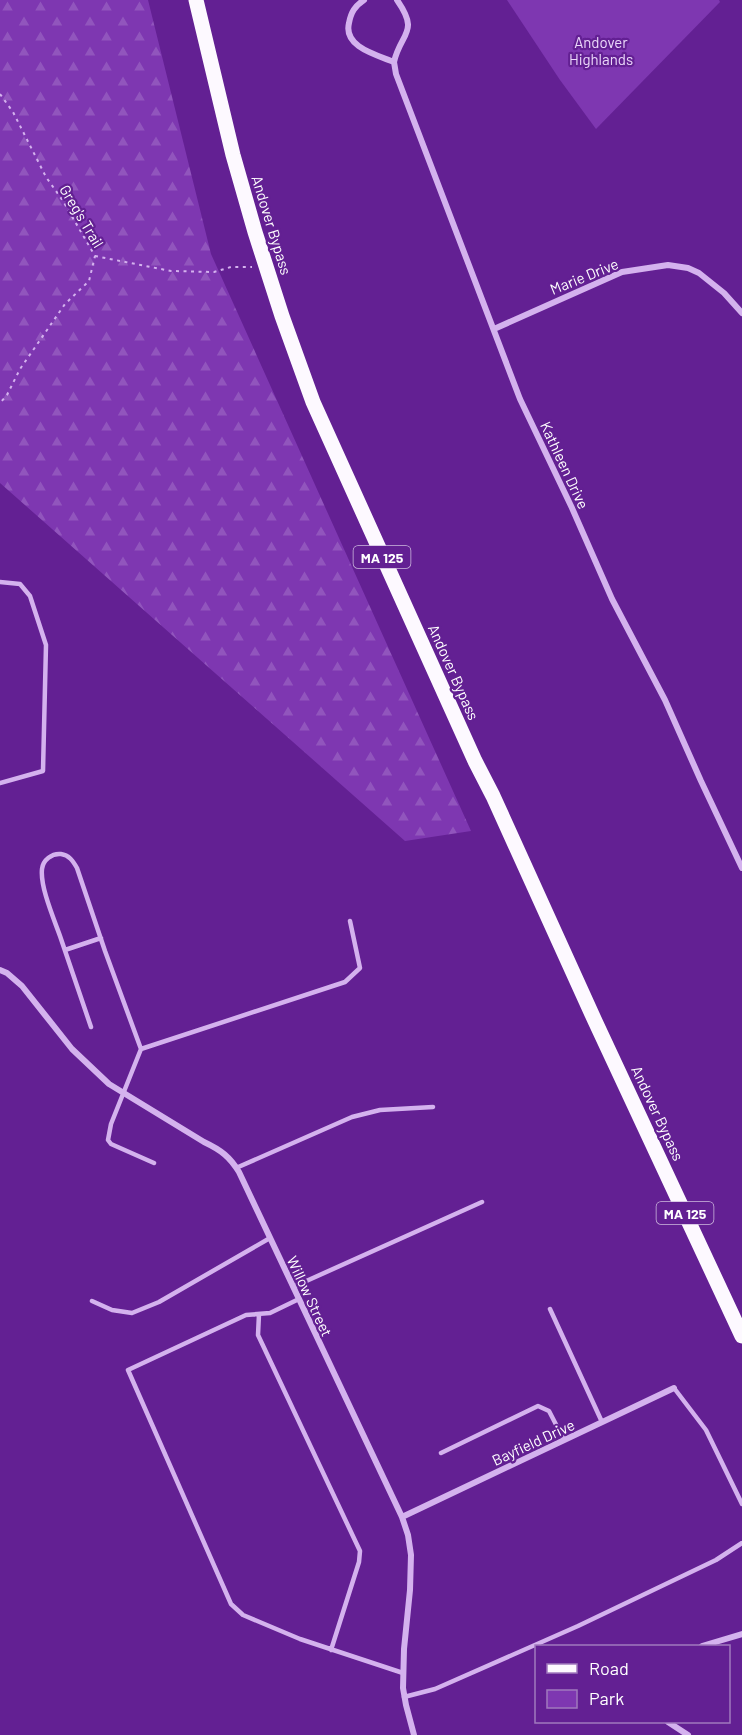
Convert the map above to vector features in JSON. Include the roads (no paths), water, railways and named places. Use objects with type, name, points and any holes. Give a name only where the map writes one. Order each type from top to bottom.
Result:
[{"type":"main road","name":"Andover Bypass","points":[[196,0],[232,155],[282,316],[313,402],[475,761],[742,1336]]},
{"type":"street","points":[[364,0],[356,5],[351,14],[347,30],[349,35],[353,41],[369,52],[394,62],[409,26],[405,11],[397,0]]},
{"type":"street","name":"Kathleen Drive","points":[[394,62],[396,74],[520,399],[612,599],[665,700],[742,868]]},
{"type":"street","name":"Marie Drive","points":[[494,329],[622,272],[668,264],[699,273],[724,293],[742,314]]},
{"type":"street","name":"Willow Street","points":[[0,970],[22,986],[72,1049],[109,1084],[221,1150],[236,1168],[402,1517],[408,1535],[411,1555],[410,1590],[403,1673],[404,1697],[414,1735]]},
{"type":"street","name":"Bayfield Drive","points":[[402,1517],[674,1388]]},
{"type":"street","points":[[708,1645],[742,1634]]},
{"type":"street","points":[[670,1723],[688,1735]]},
{"type":"lane","points":[[0,582],[20,584],[30,596],[46,645],[43,771],[0,783]]},
{"type":"lane","points":[[91,1027],[43,881],[42,868],[48,857],[56,853],[65,854],[72,859],[77,868],[141,1049],[111,1124],[108,1140],[111,1144],[154,1162]]},
{"type":"lane","points":[[141,1049],[345,982],[360,968],[350,921]]},
{"type":"lane","points":[[65,950],[101,938]]},
{"type":"lane","points":[[236,1168],[352,1117],[380,1110],[433,1107]]},
{"type":"lane","points":[[293,1287],[482,1202]]},
{"type":"lane","points":[[92,1301],[112,1310],[132,1313],[159,1302],[270,1238]]},
{"type":"lane","points":[[299,1299],[270,1313],[246,1315],[128,1370],[231,1604],[243,1616],[300,1639],[403,1673]]},
{"type":"lane","points":[[550,1309],[602,1422]]},
{"type":"lane","points":[[259,1314],[258,1335],[360,1551],[359,1562],[331,1650]]},
{"type":"lane","points":[[674,1388],[706,1430],[742,1504]]},
{"type":"lane","points":[[441,1453],[538,1406],[549,1411],[564,1440]]},
{"type":"lane","points":[[404,1697],[435,1689],[578,1626],[716,1560],[742,1543]]},
{"type":"park label","name":"Andover Highlands","points":[[601,50]]}]
